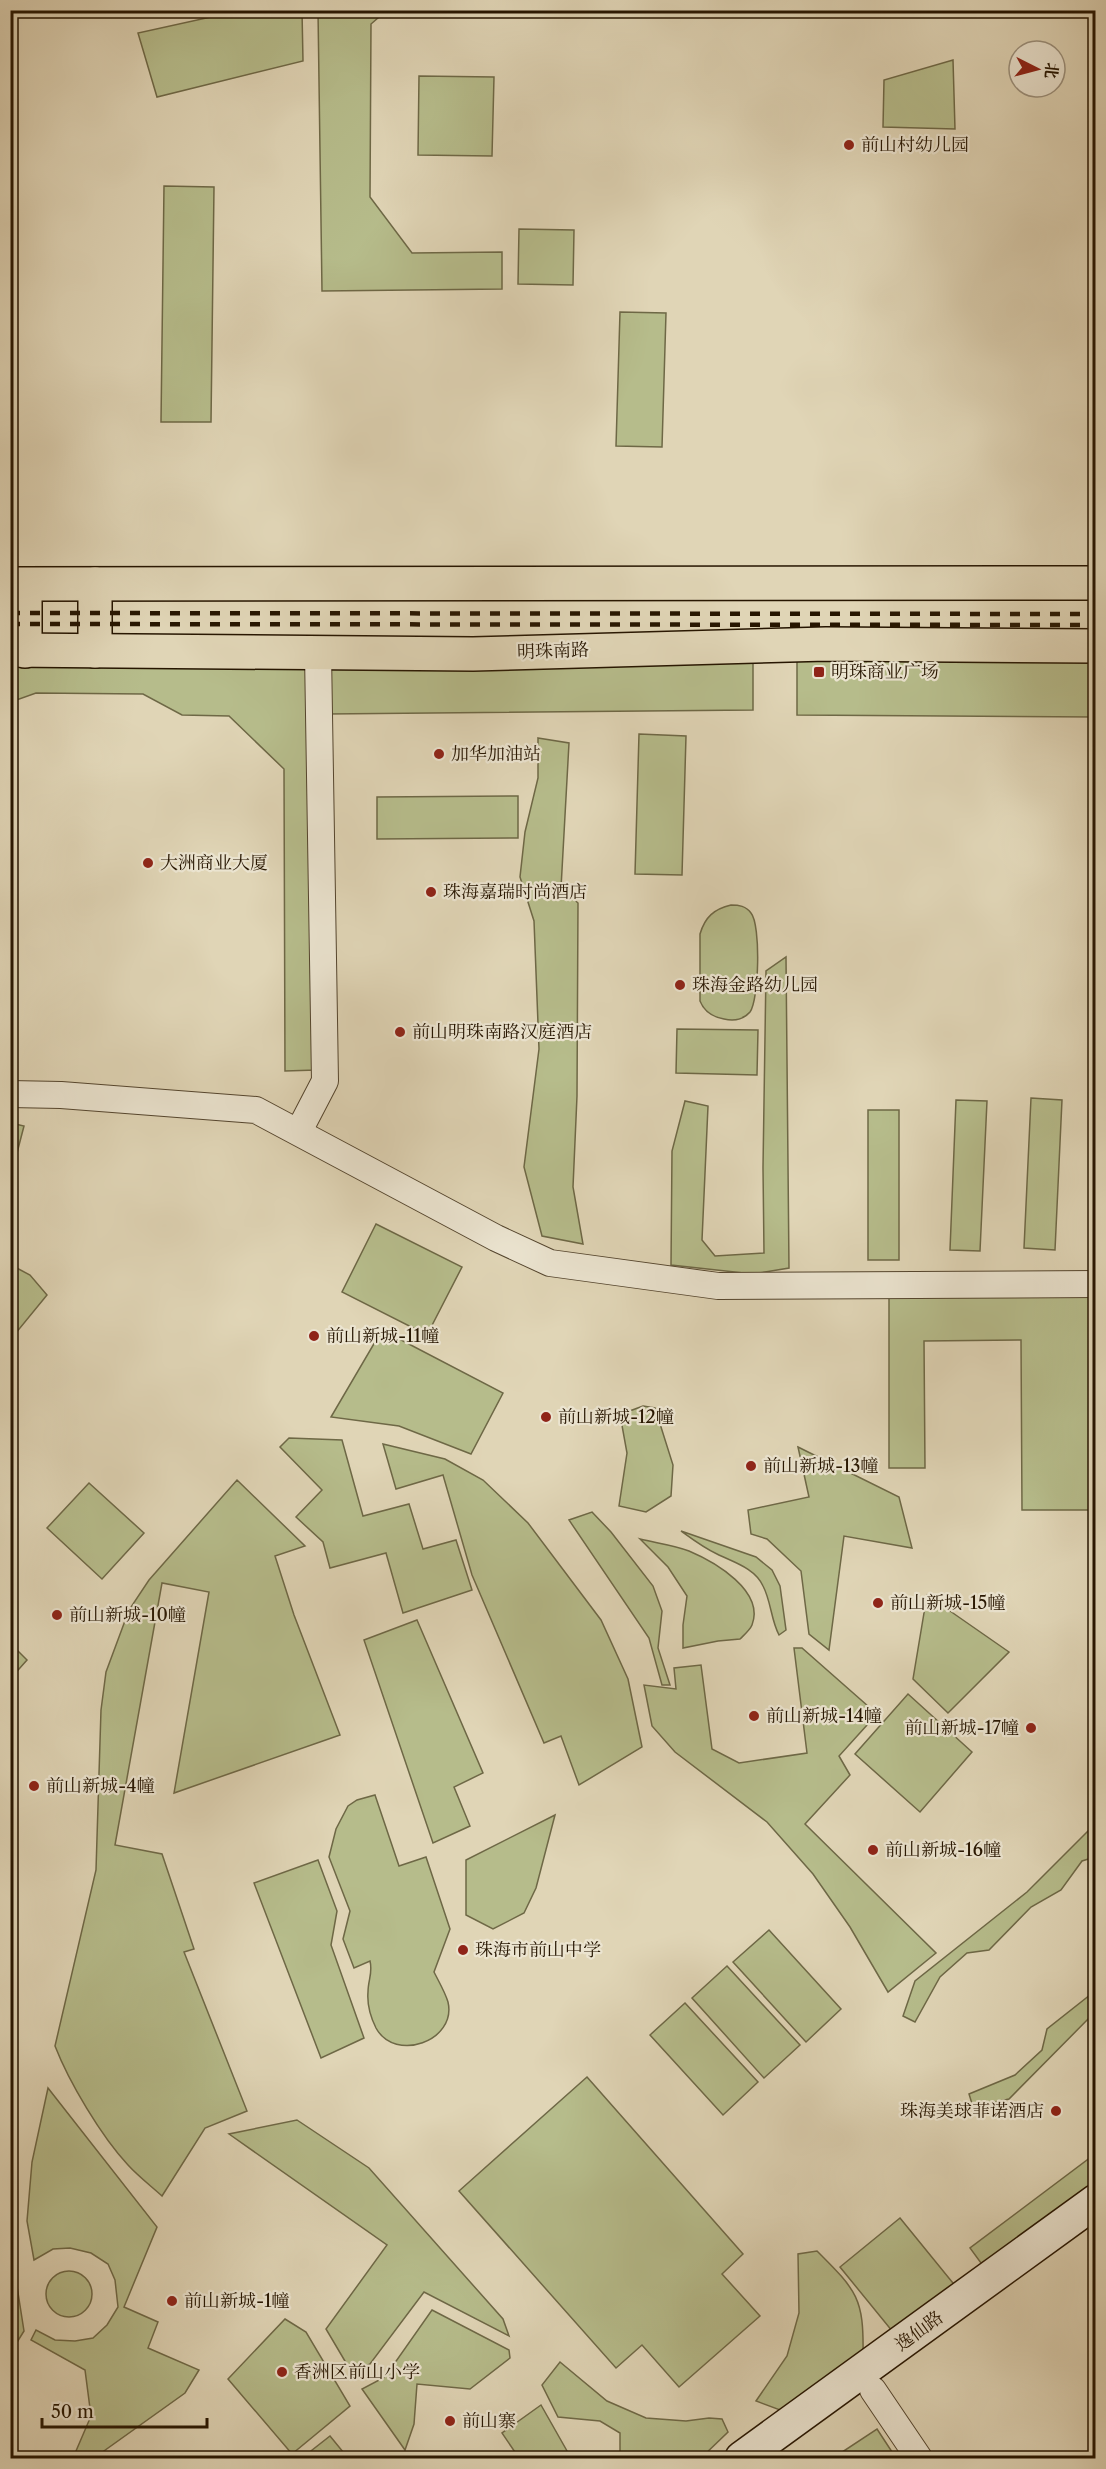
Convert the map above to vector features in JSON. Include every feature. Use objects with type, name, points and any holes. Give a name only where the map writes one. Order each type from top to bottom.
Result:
[{"type":"highway","points":[[18,651],[18,584],[1095,583]]},
{"type":"highway","points":[[95,584],[95,651]]},
{"type":"highway","name":"明珠南路","points":[[18,651],[473,654],[826,644],[1095,646]]},
{"type":"main road","name":"逸仙路","points":[[742,2458],[1095,2201]]},
{"type":"main road","name":"逸仙路","points":[[780,2458],[1095,2224]]},
{"type":"street","points":[[299,1131],[325,1082],[318,653]]},
{"type":"street","points":[[10,1094],[61,1095],[256,1110],[496,1238],[550,1263],[718,1286],[1095,1284]]},
{"type":"street","points":[[873,2390],[919,2458]]},
{"type":"green space","points":[[238,11],[302,11],[303,61],[157,97],[138,33]]},
{"type":"green space","points":[[318,11],[386,11],[371,24],[370,197],[412,253],[502,252],[502,289],[322,291]]},
{"type":"green space","points":[[953,60],[955,129],[883,127],[884,80]]},
{"type":"green space","points":[[419,76],[494,77],[492,156],[418,155]]},
{"type":"green space","points":[[164,186],[214,187],[211,422],[161,422]]},
{"type":"green space","points":[[519,229],[574,230],[573,285],[518,284]]},
{"type":"green space","points":[[620,312],[666,313],[662,447],[616,446]]},
{"type":"green space","points":[[797,659],[1095,662],[1095,717],[797,715]]},
{"type":"green space","points":[[11,661],[308,661],[316,1070],[285,1071],[284,769],[229,716],[182,715],[143,694],[36,693],[11,702]]},
{"type":"green space","points":[[753,662],[753,710],[327,714],[327,666]]},
{"type":"green space","points":[[639,734],[686,736],[682,875],[635,874]]},
{"type":"green space","points":[[538,738],[569,743],[561,888],[578,903],[577,1096],[573,1187],[583,1244],[542,1236],[524,1167],[539,1049],[534,921],[520,877],[525,832],[538,778]]},
{"type":"green space","points":[[518,796],[518,838],[377,839],[377,797]]},
{"type":"green space","points":[[731,905],[742,906],[751,913],[756,932],[758,962],[755,993],[750,1012],[741,1018],[731,1020],[720,1018],[706,1011],[700,1001],[700,934],[711,915]]},
{"type":"green space","points":[[786,957],[789,1268],[753,1274],[671,1265],[672,1151],[685,1101],[708,1106],[702,1240],[715,1256],[764,1253],[766,971]]},
{"type":"green space","points":[[677,1029],[758,1030],[757,1075],[676,1073]]},
{"type":"green space","points":[[1031,1098],[1062,1100],[1055,1250],[1024,1248]]},
{"type":"green space","points":[[956,1100],[987,1101],[980,1251],[950,1250]]},
{"type":"green space","points":[[868,1110],[899,1110],[899,1260],[868,1260]]},
{"type":"green space","points":[[10,1123],[24,1126],[11,1176]]},
{"type":"green space","points":[[376,1224],[462,1267],[427,1335],[342,1292]]},
{"type":"green space","points":[[11,1265],[30,1275],[47,1295],[11,1339]]},
{"type":"green space","points":[[1091,1296],[1091,1510],[1022,1510],[1021,1340],[924,1341],[925,1468],[889,1468],[889,1297]]},
{"type":"green space","points":[[382,1330],[503,1393],[471,1454],[399,1426],[331,1417]]},
{"type":"green space","points":[[643,1406],[655,1408],[673,1465],[671,1496],[646,1512],[619,1506],[627,1453],[621,1420],[627,1412]]},
{"type":"green space","points":[[289,1438],[342,1440],[363,1516],[409,1504],[423,1549],[456,1540],[472,1590],[403,1613],[386,1553],[330,1568],[323,1542],[296,1517],[322,1490],[280,1447]]},
{"type":"green space","points":[[383,1444],[445,1459],[483,1480],[528,1523],[601,1620],[628,1679],[642,1747],[579,1785],[561,1736],[544,1743],[472,1575],[443,1475],[396,1489]]},
{"type":"green space","points":[[798,1447],[899,1497],[912,1548],[844,1536],[829,1650],[809,1634],[801,1571],[767,1539],[751,1534],[748,1510],[809,1497]]},
{"type":"green space","points":[[237,1480],[305,1546],[275,1556],[294,1615],[340,1735],[174,1793],[209,1592],[162,1583],[115,1845],[162,1854],[194,1949],[184,1952],[247,2111],[205,2128],[162,2196],[132,2169],[107,2139],[77,2092],[55,2046],[96,1870],[101,1710],[106,1672],[129,1610],[149,1580]]},
{"type":"green space","points":[[89,1483],[144,1533],[102,1579],[47,1528]]},
{"type":"green space","points":[[592,1512],[611,1532],[653,1586],[662,1611],[658,1648],[670,1685],[662,1685],[649,1638],[569,1520]]},
{"type":"green space","points":[[681,1531],[756,1557],[772,1570],[780,1586],[786,1630],[779,1635],[766,1592],[755,1575],[743,1566],[707,1549]]},
{"type":"green space","points":[[640,1539],[689,1551],[712,1562],[735,1579],[745,1590],[754,1613],[752,1625],[748,1631],[740,1639],[683,1648],[687,1596],[668,1567]]},
{"type":"green space","points":[[927,1595],[1009,1652],[948,1713],[913,1679]]},
{"type":"green space","points":[[417,1620],[483,1773],[454,1787],[470,1826],[433,1843],[364,1640]]},
{"type":"green space","points":[[11,1644],[27,1660],[10,1678]]},
{"type":"green space","points":[[794,1648],[802,1648],[877,1714],[839,1756],[850,1775],[805,1824],[936,1953],[888,1992],[850,1927],[813,1874],[767,1822],[675,1752],[652,1726],[644,1685],[676,1689],[674,1668],[701,1665],[712,1749],[739,1763],[807,1753]]},
{"type":"green space","points":[[908,1694],[972,1752],[920,1812],[855,1754]]},
{"type":"green space","points":[[375,1795],[399,1866],[426,1857],[450,1929],[434,1972],[448,2002],[448,2016],[443,2027],[434,2037],[422,2043],[410,2045],[397,2044],[385,2039],[374,2024],[368,2001],[370,1961],[354,1968],[343,1939],[350,1911],[329,1857],[336,1829],[348,1806],[357,1800]]},
{"type":"green space","points":[[555,1815],[536,1888],[524,1913],[493,1929],[466,1915],[466,1860]]},
{"type":"green space","points":[[1095,1824],[1095,1857],[1082,1861],[1061,1890],[1031,1907],[989,1950],[967,1953],[940,1977],[915,2022],[903,2016],[915,1981],[1027,1892]]},
{"type":"green space","points":[[318,1860],[337,1911],[331,1945],[364,2038],[321,2058],[254,1883]]},
{"type":"green space","points":[[769,1930],[841,2009],[806,2042],[733,1962]]},
{"type":"green space","points":[[727,1966],[800,2045],[764,2078],[692,1998]]},
{"type":"green space","points":[[1095,1991],[1095,2012],[1009,2099],[973,2107],[969,2094],[1015,2075],[1042,2050],[1047,2029]]},
{"type":"green space","points":[[685,2003],[758,2082],[723,2115],[650,2035]]},
{"type":"green space","points":[[587,2077],[743,2254],[722,2274],[760,2316],[679,2387],[642,2345],[616,2368],[459,2191]]},
{"type":"green space","points":[[48,2088],[157,2227],[124,2307],[158,2322],[148,2348],[199,2370],[185,2393],[94,2458],[73,2458],[91,2416],[85,2370],[31,2340],[36,2330],[55,2340],[75,2341],[93,2338],[107,2325],[118,2307],[115,2280],[108,2264],[91,2253],[70,2248],[53,2249],[34,2260],[27,2221],[32,2162]]},
{"type":"green space","points":[[297,2120],[369,2168],[503,2319],[509,2336],[424,2292],[370,2364],[352,2373],[326,2329],[387,2245],[229,2134]]},
{"type":"green space","points":[[1095,2154],[1095,2194],[989,2274],[970,2248]]},
{"type":"green space","points":[[900,2218],[957,2288],[897,2337],[840,2267]]},
{"type":"green space","points":[[11,2248],[24,2331],[10,2352]]},
{"type":"green space","points":[[817,2251],[841,2276],[855,2297],[862,2320],[863,2355],[841,2375],[780,2410],[756,2401],[787,2356],[799,2313],[798,2254]]},
{"type":"green space","points":[[69,2271],[85,2278],[92,2294],[85,2310],[69,2317],[53,2310],[46,2294],[53,2278]]},
{"type":"green space","points":[[432,2310],[509,2350],[510,2358],[470,2389],[417,2384],[414,2424],[405,2450],[362,2389],[385,2377]]},
{"type":"green space","points":[[285,2319],[306,2332],[350,2406],[292,2454],[228,2379]]},
{"type":"green space","points":[[560,2362],[607,2401],[646,2418],[686,2421],[722,2419],[728,2432],[701,2458],[625,2458],[620,2454],[620,2433],[600,2421],[558,2417],[542,2385]]},
{"type":"green space","points":[[541,2405],[571,2458],[519,2458],[502,2433]]},
{"type":"green space","points":[[877,2429],[896,2458],[833,2458]]},
{"type":"green space","points":[[330,2436],[348,2458],[302,2458]]},
{"type":"railway","points":[[10,613],[1096,614]]},
{"type":"railway","points":[[10,624],[1096,625]]},
{"type":"place","name":"前山村幼儿园","points":[[849,145]]},
{"type":"place","name":"明珠商业广场","points":[[819,672]]},
{"type":"place","name":"加华加油站","points":[[439,754]]},
{"type":"place","name":"大洲商业大厦","points":[[148,863]]},
{"type":"place","name":"珠海嘉瑞时尚酒店","points":[[431,892]]},
{"type":"place","name":"珠海金路幼儿园","points":[[680,985]]},
{"type":"place","name":"前山明珠南路汉庭酒店","points":[[400,1032]]},
{"type":"place","name":"前山新城-11幢","points":[[314,1336]]},
{"type":"place","name":"前山新城-12幢","points":[[546,1417]]},
{"type":"place","name":"前山新城-13幢","points":[[751,1466]]},
{"type":"place","name":"前山新城-15幢","points":[[878,1603]]},
{"type":"place","name":"前山新城-10幢","points":[[57,1615]]},
{"type":"place","name":"前山新城-14幢","points":[[754,1716]]},
{"type":"place","name":"前山新城-17幢","points":[[1031,1728]]},
{"type":"place","name":"前山新城-4幢","points":[[34,1786]]},
{"type":"place","name":"前山新城-16幢","points":[[873,1850]]},
{"type":"place","name":"珠海市前山中学","points":[[463,1950]]},
{"type":"place","name":"珠海美球菲诺酒店","points":[[1056,2111]]},
{"type":"place","name":"前山新城-1幢","points":[[172,2301]]},
{"type":"place","name":"香洲区前山小学","points":[[282,2372]]},
{"type":"place","name":"前山寨","points":[[450,2421]]}]
